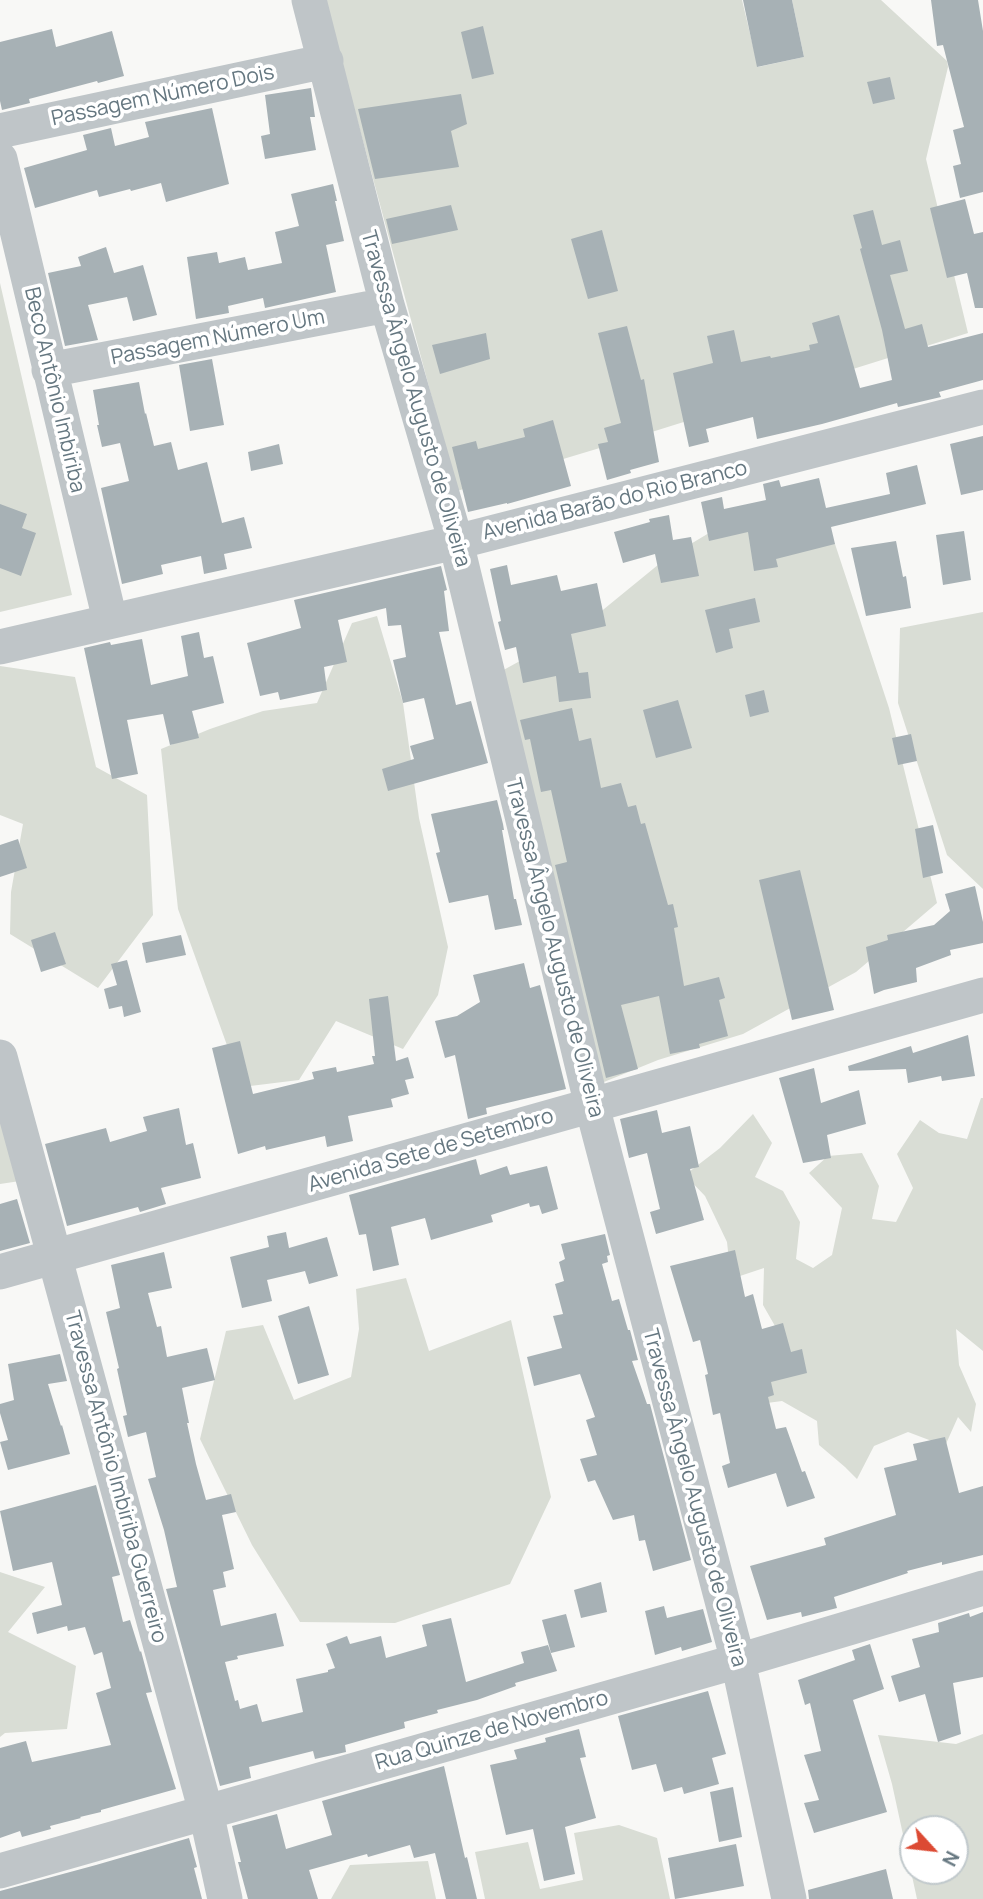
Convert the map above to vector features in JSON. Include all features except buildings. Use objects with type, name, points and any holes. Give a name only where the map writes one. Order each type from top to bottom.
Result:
[{"type":"street","name":"Travessa Ângelo Augusto de Oliveira","points":[[309,0],[387,305],[456,542],[592,1106],[738,1661],[789,1899]]},
{"type":"street","name":"Passagem Número Dois","points":[[0,131],[326,61]]},
{"type":"street","name":"Beco Antônio Imbiriba","points":[[0,159],[110,620]]},
{"type":"street","name":"Passagem Número Um","points":[[49,370],[387,305]]},
{"type":"street","name":"Avenida Barão do Rio Branco","points":[[0,647],[456,542],[983,407]]},
{"type":"street","name":"Avenida Sete de Setembro","points":[[0,1272],[983,995]]},
{"type":"street","name":"Travessa Antônio Imbiriba Guerreiro","points":[[0,1057],[206,1812],[225,1899]]},
{"type":"street","name":"Rua Quinze de Novembro","points":[[0,1871],[738,1661],[983,1588]]},
{"type":"shaded area","points":[[325,0],[742,0],[758,67],[804,57],[792,0],[881,0],[947,61],[948,67],[926,159],[968,333],[457,491]]},
{"type":"shaded area","points":[[0,283],[72,595],[0,612]]},
{"type":"shaded area","points":[[734,518],[829,534],[835,544],[889,708],[937,903],[856,972],[743,1034],[658,1060],[599,1084],[498,673],[582,627],[664,560]]},
{"type":"shaded area","points":[[983,612],[983,889],[947,855],[898,703],[900,628]]},
{"type":"shaded area","points":[[377,616],[403,703],[419,818],[448,947],[438,995],[403,1049],[336,1021],[299,1080],[242,1087],[178,909],[161,749],[263,711],[317,703],[352,623]]},
{"type":"shaded area","points":[[0,666],[75,677],[96,767],[147,795],[153,915],[98,988],[10,934],[11,892],[23,824],[0,815]]},
{"type":"shaded area","points":[[981,1098],[983,1351],[956,1329],[959,1365],[976,1404],[971,1432],[958,1417],[945,1446],[908,1432],[874,1446],[857,1479],[819,1445],[817,1421],[782,1401],[752,1405],[779,1333],[763,1305],[764,1268],[731,1279],[727,1242],[705,1196],[685,1175],[720,1148],[753,1114],[772,1143],[755,1177],[783,1191],[800,1222],[796,1259],[813,1268],[832,1255],[842,1208],[809,1173],[828,1156],[862,1153],[879,1186],[872,1219],[896,1222],[913,1188],[897,1154],[920,1120],[939,1133],[967,1139]]},
{"type":"shaded area","points":[[0,1106],[20,1181],[0,1184]]},
{"type":"shaded area","points":[[406,1278],[429,1351],[511,1320],[551,1497],[510,1584],[395,1623],[300,1622],[252,1545],[200,1439],[226,1331],[263,1325],[294,1400],[351,1377],[359,1329],[356,1289]]},
{"type":"shaded area","points":[[0,1572],[45,1587],[8,1632],[76,1666],[67,1729],[5,1733],[0,1737]]},
{"type":"shaded area","points":[[983,1734],[983,1899],[917,1899],[914,1885],[969,1885],[969,1815],[899,1816],[878,1735],[956,1744]]},
{"type":"shaded area","points":[[619,1825],[657,1838],[670,1899],[485,1899],[475,1852],[528,1842],[540,1889],[583,1880],[574,1833]]},
{"type":"shaded area","points":[[428,1861],[436,1899],[331,1899],[350,1865]]}]
